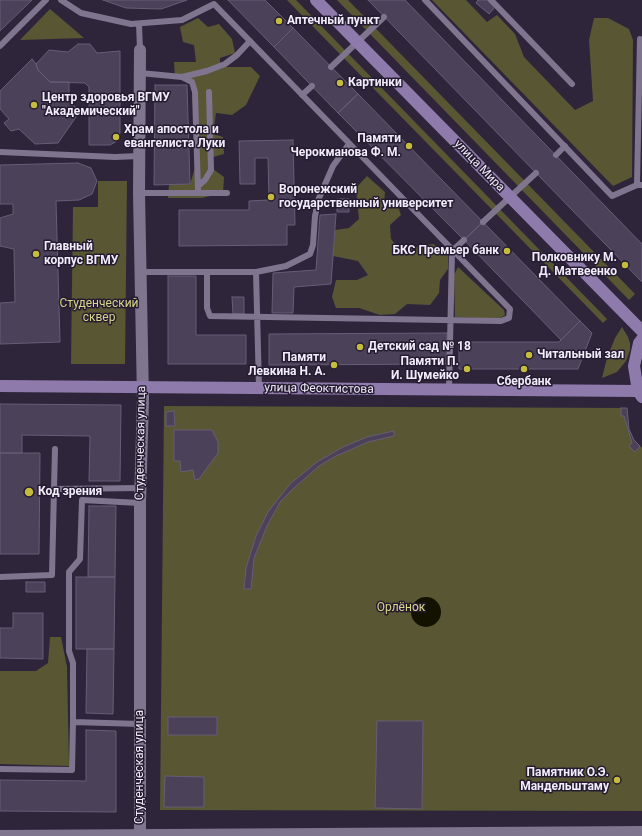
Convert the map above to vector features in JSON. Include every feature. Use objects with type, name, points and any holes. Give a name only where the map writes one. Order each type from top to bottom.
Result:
[{"type":"street","name":"улица Мира","points":[[316,0],[642,331]]},
{"type":"street","name":"Студенческая улица","points":[[140,50],[139,193],[142,387],[140,488],[140,835]]},
{"type":"street","points":[[640,394],[634,366],[639,343],[642,339]]},
{"type":"street","name":"улица Феоктистова","points":[[0,386],[449,390],[640,394]]},
{"type":"street","points":[[0,836],[642,832]]},
{"type":"lane","points":[[0,46],[46,0]]},
{"type":"lane","points":[[61,0],[81,13],[131,24],[182,20],[214,4],[452,251],[510,309],[510,314],[509,318],[501,322],[210,316],[207,308],[207,272]]},
{"type":"lane","points":[[491,0],[572,84]]},
{"type":"lane","points":[[429,1],[612,196],[640,185],[640,39]]},
{"type":"lane","points":[[331,67],[384,17]]},
{"type":"lane","points":[[139,24],[140,50]]},
{"type":"lane","points":[[140,73],[182,77],[207,71],[225,64],[250,41]]},
{"type":"lane","points":[[182,77],[192,82],[195,92],[198,193]]},
{"type":"lane","points":[[302,95],[312,86]]},
{"type":"lane","points":[[198,186],[205,180],[211,170],[209,92]]},
{"type":"lane","points":[[140,272],[256,272],[286,266],[310,254],[313,245],[315,216],[319,198],[333,166],[349,144]]},
{"type":"lane","points":[[556,155],[565,146]]},
{"type":"lane","points":[[0,152],[108,157],[140,156]]},
{"type":"lane","points":[[483,222],[536,173]]},
{"type":"lane","points":[[139,193],[227,193]]},
{"type":"lane","points":[[449,390],[452,251],[464,240]]},
{"type":"lane","points":[[256,272],[259,388]]},
{"type":"lane","points":[[0,577],[52,575],[55,449]]},
{"type":"lane","points":[[54,490],[140,488]]},
{"type":"lane","points":[[0,769],[72,770],[73,722],[72,663],[69,651],[69,572],[80,559],[82,500],[140,503]]},
{"type":"lane","points":[[73,722],[140,724]]},
{"type":"green space","points":[[287,0],[296,0],[607,319],[603,323]]},
{"type":"green space","points":[[337,0],[348,0],[635,294],[629,300]]},
{"type":"green space","points":[[432,0],[466,0],[487,22],[497,15],[515,34],[524,57],[575,110],[593,101],[589,40],[594,18],[608,18],[629,29],[633,40],[632,177],[613,186]]},
{"type":"green space","points":[[50,9],[84,38],[20,40]]},
{"type":"green space","points":[[198,18],[208,27],[219,24],[232,39],[235,53],[220,58],[220,67],[251,67],[260,76],[246,105],[232,115],[216,113],[213,134],[223,137],[224,154],[213,157],[213,169],[224,177],[223,193],[202,198],[168,198],[169,184],[190,184],[195,168],[192,82],[175,78],[174,62],[196,62],[194,45],[183,42],[180,27]]},
{"type":"green space","points":[[367,176],[385,192],[384,203],[396,201],[401,215],[390,225],[391,239],[400,250],[433,244],[448,254],[448,269],[440,280],[439,293],[430,305],[407,304],[395,314],[380,315],[359,308],[336,308],[332,297],[336,280],[357,280],[368,275],[358,261],[333,256],[335,230],[349,228],[359,219],[356,188]]},
{"type":"green space","name":"Студенческий сквер","points":[[98,181],[127,181],[125,364],[71,364],[73,207],[98,207]]},
{"type":"green space","points":[[458,267],[504,310],[505,315],[499,319],[455,317],[454,275]]},
{"type":"green space","points":[[622,327],[630,343],[630,350],[626,361],[617,372],[602,378],[607,358],[615,338]]},
{"type":"green space","name":"Орлёнок","points":[[164,406],[627,408],[629,429],[634,440],[642,448],[642,811],[160,810]]},
{"type":"green space","points":[[50,637],[61,637],[67,667],[69,766],[0,764],[0,671],[36,671],[48,663]]},
{"type":"shaded area","points":[[426,597],[437,601],[441,612],[437,623],[426,627],[415,623],[411,612],[415,601]]},
{"type":"building","points":[[0,0],[32,0],[0,31]]},
{"type":"building","points":[[103,0],[187,0],[161,9],[126,8]]},
{"type":"building","points":[[228,0],[265,0],[293,28],[274,47]]},
{"type":"building","points":[[368,0],[405,0],[642,244],[642,282]]},
{"type":"building","points":[[478,0],[487,0],[495,7],[489,14],[476,3]]},
{"type":"building","points":[[293,28],[358,94],[338,113],[274,47]]},
{"type":"building","points":[[78,44],[90,44],[97,53],[120,51],[120,133],[117,141],[110,145],[89,145],[89,87],[85,83],[50,82],[38,70],[36,64],[49,50],[68,52]]},
{"type":"building","points":[[32,59],[38,70],[50,82],[69,82],[69,100],[76,108],[76,117],[58,143],[35,144],[19,129],[11,131],[4,123],[9,119],[0,109],[0,91]]},
{"type":"building","points":[[155,85],[187,85],[190,184],[154,185]]},
{"type":"building","points":[[358,94],[483,222],[464,240],[338,113]]},
{"type":"building","points":[[293,140],[295,225],[287,225],[287,245],[179,246],[179,210],[249,210],[249,201],[269,200],[268,158],[255,158],[255,184],[240,184],[239,141]]},
{"type":"building","name":"Главный корпус ВГМУ","points":[[78,163],[91,168],[97,181],[92,194],[79,200],[56,201],[60,342],[0,344],[0,303],[15,302],[14,249],[0,246],[0,218],[13,214],[13,204],[0,204],[0,165]]},
{"type":"building","points":[[337,199],[349,199],[349,212],[337,212]]},
{"type":"building","points":[[336,214],[331,284],[294,287],[293,313],[272,313],[273,273],[316,270],[320,215]]},
{"type":"building","points":[[483,222],[580,321],[561,340],[464,240]]},
{"type":"building","points":[[168,276],[196,276],[196,335],[246,335],[246,364],[168,364]]},
{"type":"building","points":[[232,297],[244,297],[244,314],[233,314]]},
{"type":"building","points":[[580,321],[592,333],[578,369],[459,369],[459,342],[559,342]]},
{"type":"building","points":[[447,333],[447,364],[269,365],[269,334]]},
{"type":"building","points":[[0,404],[121,405],[120,481],[89,481],[90,436],[22,435],[22,453],[0,453]]},
{"type":"building","points":[[621,408],[627,408],[629,429],[634,440],[640,446],[635,452],[629,446],[632,443],[624,416],[621,416]]},
{"type":"building","points":[[174,411],[175,426],[166,426],[166,412]]},
{"type":"building","points":[[174,430],[212,430],[218,442],[218,453],[199,479],[195,480],[193,470],[181,472],[180,461],[174,461]]},
{"type":"building","points":[[394,431],[394,436],[368,442],[334,457],[319,466],[280,502],[267,526],[254,558],[251,589],[244,589],[246,568],[256,536],[268,512],[290,484],[317,462],[343,447],[367,437]]},
{"type":"building","points":[[0,453],[40,453],[39,554],[0,554]]},
{"type":"building","points":[[89,506],[116,506],[115,577],[88,577]]},
{"type":"building","points":[[76,577],[115,577],[114,649],[76,649]]},
{"type":"building","points":[[26,582],[45,582],[45,592],[26,592]]},
{"type":"building","points":[[13,613],[43,613],[43,659],[0,658],[0,628],[13,628]]},
{"type":"building","points":[[87,649],[114,649],[113,714],[86,713]]},
{"type":"building","points":[[168,717],[217,717],[217,735],[168,735]]},
{"type":"building","points":[[377,721],[423,721],[422,809],[375,808]]},
{"type":"building","points":[[86,730],[116,731],[116,812],[0,811],[0,780],[86,781]]},
{"type":"building","points":[[165,776],[204,777],[204,807],[164,807]]},
{"type":"place","name":"Аптечный пункт","points":[[279,21]]},
{"type":"place","name":"Картинки","points":[[340,83]]},
{"type":"place","name":"Центр здоровья ВГМУ \"Академический\"","points":[[34,105]]},
{"type":"place","name":"Храм апостола и евангелиста Луки","points":[[116,137]]},
{"type":"place","name":"Памяти Черокманова Ф. М.","points":[[409,146]]},
{"type":"place","name":"Воронежский государственный университет","points":[[271,197]]},
{"type":"place","name":"БКС Премьер банк","points":[[507,251]]},
{"type":"place","name":"Главный корпус ВГМУ","points":[[36,254]]},
{"type":"place","name":"Полковнику М. Д. Матвеенко","points":[[625,265]]},
{"type":"place","name":"Детский сад № 18","points":[[360,347]]},
{"type":"place","name":"Читальный зал","points":[[529,355]]},
{"type":"place","name":"Памяти Левкина Н. А.","points":[[334,365]]},
{"type":"place","name":"Памяти П. И. Шумейко","points":[[467,369]]},
{"type":"place","name":"Сбербанк","points":[[524,369]]},
{"type":"place","name":"Код зрения","points":[[29,492]]},
{"type":"place","name":"Памятник О.Э. Мандельштаму","points":[[617,780]]}]
